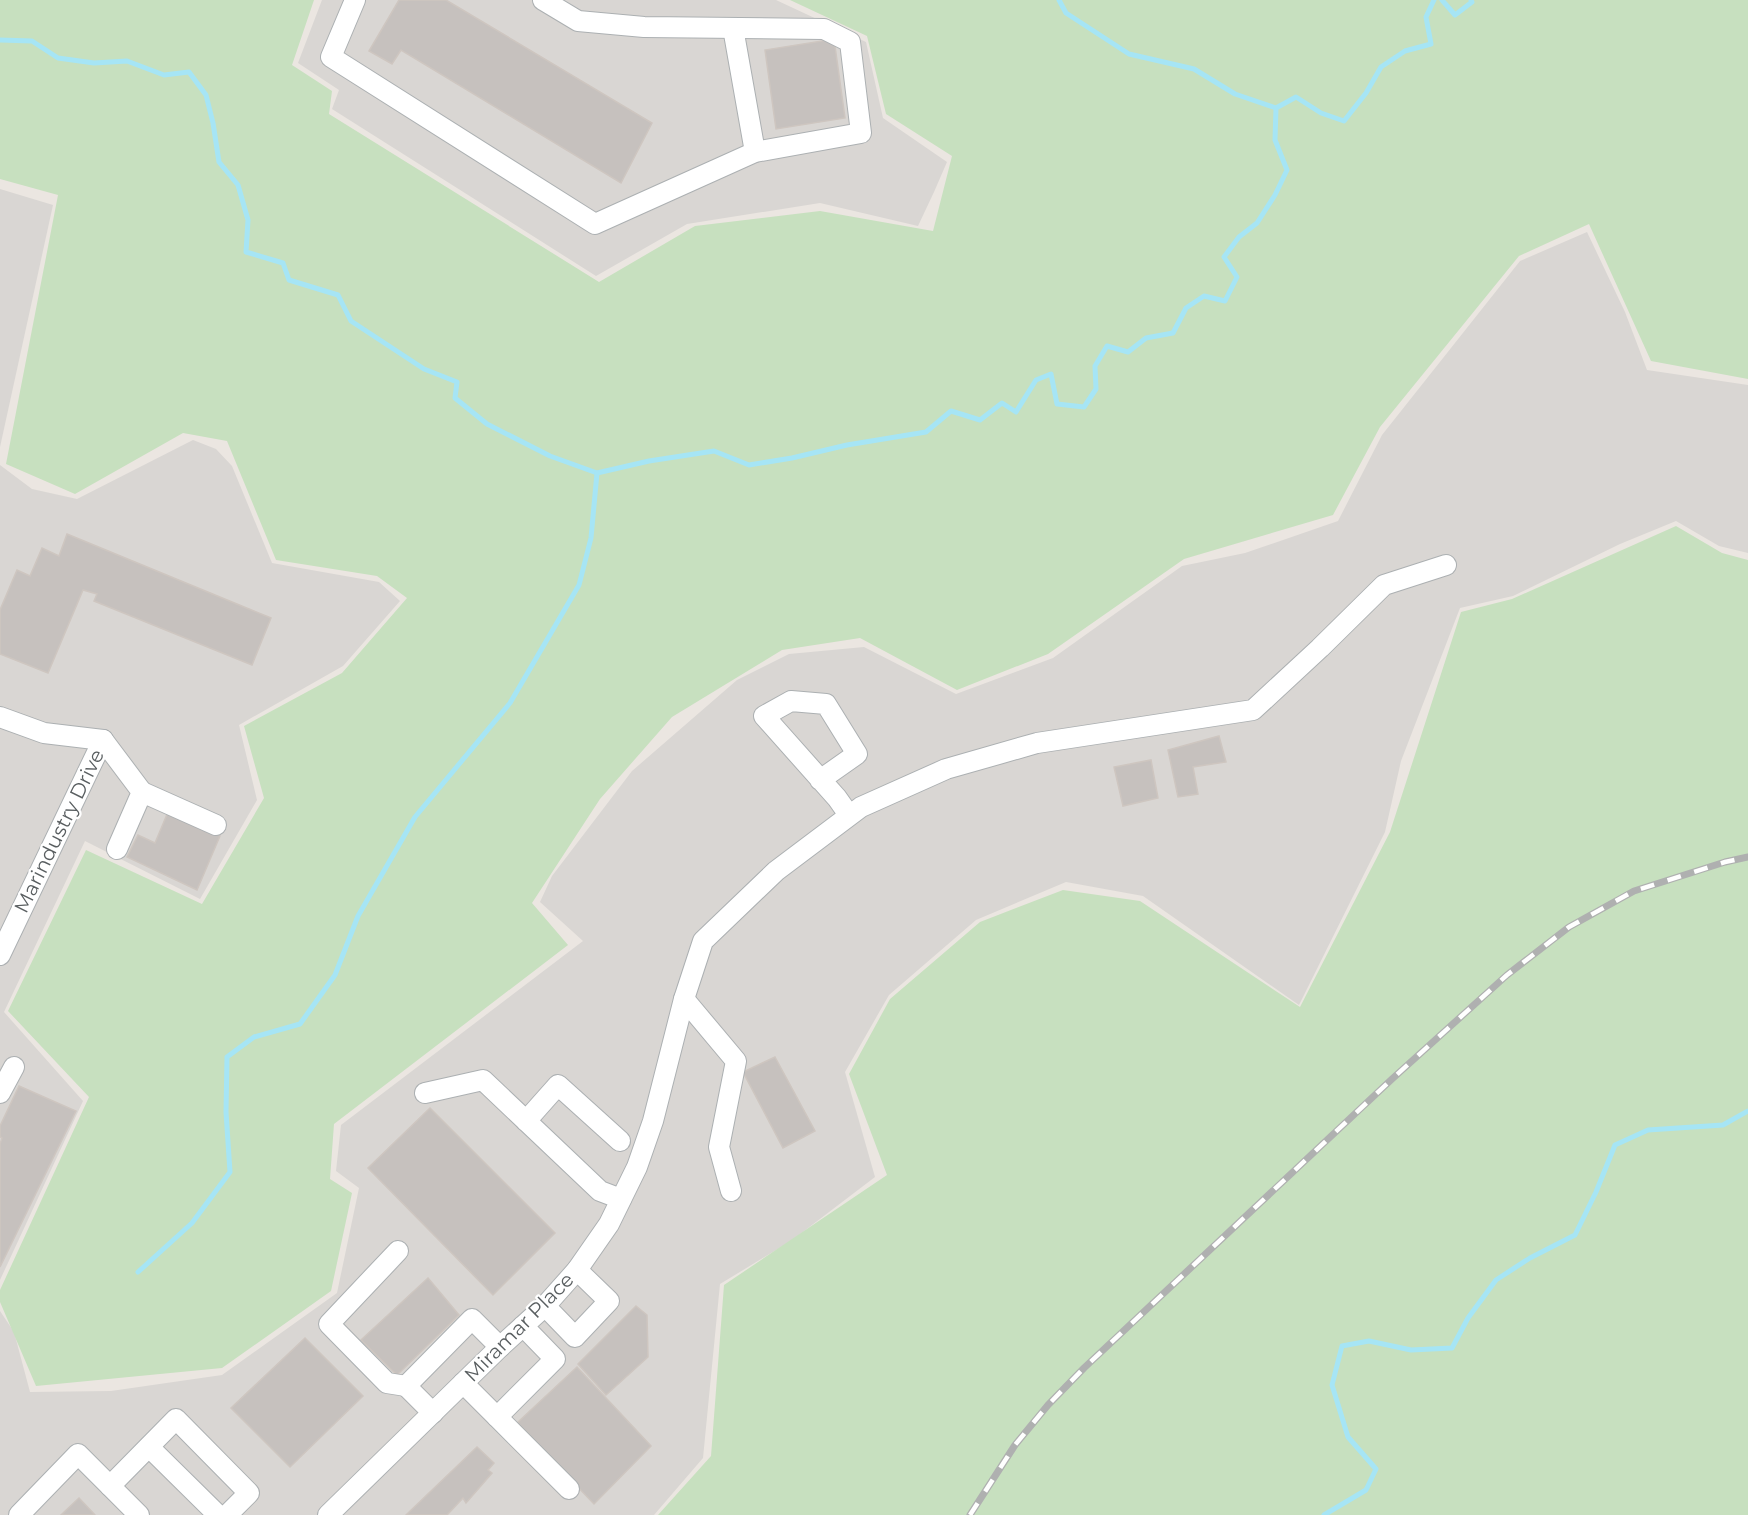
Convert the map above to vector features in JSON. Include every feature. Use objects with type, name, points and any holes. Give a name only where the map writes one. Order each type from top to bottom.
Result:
[{"type":"street","points":[[355,0],[332,57],[595,224],[755,152],[861,133],[850,42],[824,29],[644,27],[578,21],[543,0]]},
{"type":"street","points":[[733,28],[755,152]]},
{"type":"street","name":"Miramar Place","points":[[328,1515],[545,1306],[577,1270],[609,1224],[637,1167],[653,1121],[684,999],[703,941],[776,871],[861,807],[946,769],[1037,743],[1253,710],[1384,585],[1446,566]]},
{"type":"street","points":[[820,780],[857,754],[826,704],[791,701],[764,717],[849,815]]},
{"type":"street","points":[[0,717],[44,733],[103,740],[142,792],[216,825]]},
{"type":"street","name":"Marindustry Drive","points":[[0,955],[103,740]]},
{"type":"street","points":[[117,849],[142,792]]},
{"type":"street","points":[[684,999],[736,1061],[719,1147],[731,1191]]},
{"type":"street","points":[[0,1093],[14,1067]]},
{"type":"street","points":[[425,1093],[483,1080],[600,1191],[621,1199]]},
{"type":"street","points":[[526,1121],[558,1085],[620,1140]]},
{"type":"street","points":[[398,1251],[329,1324],[387,1383],[406,1386],[433,1413]]},
{"type":"street","points":[[545,1306],[575,1336],[609,1301],[577,1270]]},
{"type":"street","points":[[406,1386],[472,1319],[500,1347]]},
{"type":"street","points":[[497,1416],[555,1359],[523,1326]]},
{"type":"street","points":[[463,1383],[569,1489]]},
{"type":"street","points":[[110,1486],[176,1419],[249,1493],[227,1515]]},
{"type":"street","points":[[149,1447],[218,1515]]},
{"type":"street","points":[[19,1515],[78,1454],[139,1515]]},
{"type":"shaded area","points":[[322,0],[776,0],[866,42],[883,118],[947,162],[918,226],[820,203],[687,224],[596,276],[332,109],[339,90],[298,63]]},
{"type":"shaded area","points":[[0,189],[53,205],[0,447]]},
{"type":"shaded area","points":[[1587,232],[1625,312],[1647,370],[1748,385],[1748,553],[1719,546],[1676,521],[1620,544],[1513,596],[1460,608],[1401,761],[1385,832],[1299,1005],[1143,896],[1066,882],[976,920],[889,995],[845,1072],[875,1177],[791,1241],[720,1284],[703,1458],[654,1515],[0,1515],[0,1311],[14,1332],[30,1392],[111,1391],[222,1375],[337,1293],[359,1188],[336,1171],[341,1125],[583,941],[540,902],[552,876],[632,771],[737,680],[789,654],[864,647],[956,694],[1053,658],[1182,566],[1245,553],[1338,521],[1382,435],[1520,261]]},
{"type":"shaded area","points":[[193,440],[216,449],[232,466],[272,563],[379,582],[400,601],[343,666],[239,725],[257,800],[200,899],[85,841],[4,1012],[83,1101],[0,1280],[0,465],[32,489],[77,499]]},
{"type":"green space","points":[[0,0],[314,0],[292,65],[332,91],[329,114],[599,282],[695,226],[820,211],[933,231],[952,156],[886,114],[867,36],[790,0],[1748,0],[1748,379],[1651,361],[1589,224],[1519,256],[1380,427],[1333,515],[1184,559],[1048,654],[957,690],[860,638],[782,650],[672,717],[600,799],[532,903],[568,945],[334,1124],[330,1179],[352,1193],[331,1291],[222,1368],[36,1386],[0,1302],[0,1290],[89,1097],[8,1011],[86,850],[202,904],[264,798],[244,726],[342,673],[407,598],[377,576],[276,560],[227,441],[183,433],[75,494],[6,464],[58,195],[0,179]]},
{"type":"green space","points":[[1676,526],[1722,553],[1748,560],[1748,1515],[658,1515],[711,1456],[724,1285],[887,1175],[849,1074],[890,999],[980,922],[1063,890],[1140,901],[1300,1007],[1390,832],[1461,612],[1512,599]]},
{"type":"building","points":[[399,0],[446,0],[652,123],[621,183],[401,50],[392,64],[369,51]]},
{"type":"building","points":[[834,39],[845,118],[776,129],[765,50]]},
{"type":"building","points":[[67,534],[271,618],[252,665],[94,601],[97,594],[83,590],[48,673],[0,654],[0,610],[17,570],[30,576],[42,548],[59,556]]},
{"type":"building","points":[[1219,736],[1226,762],[1193,767],[1198,794],[1178,797],[1168,750]]},
{"type":"building","points":[[1151,760],[1158,798],[1123,806],[1114,767]]},
{"type":"building","points":[[168,812],[220,836],[197,890],[127,857],[138,835],[155,843]]},
{"type":"building","points":[[775,1057],[815,1131],[783,1148],[743,1072]]},
{"type":"building","points":[[19,1086],[76,1111],[0,1267],[0,1144],[2,1138],[0,1137],[0,1126]]},
{"type":"building","points":[[430,1108],[555,1233],[493,1295],[368,1168]]},
{"type":"building","points":[[428,1278],[459,1315],[397,1375],[361,1340]]},
{"type":"building","points":[[636,1306],[647,1315],[648,1357],[606,1395],[578,1364]]},
{"type":"building","points":[[305,1338],[363,1396],[290,1467],[231,1408]]},
{"type":"building","points":[[577,1367],[651,1446],[594,1504],[517,1423]]},
{"type":"building","points":[[477,1447],[494,1463],[488,1470],[492,1473],[466,1503],[463,1498],[447,1515],[406,1515]]},
{"type":"building","points":[[79,1498],[95,1515],[61,1515]]},
{"type":"waterway","points":[[1059,0],[1066,13],[1129,54],[1194,69],[1235,94],[1276,108]]},
{"type":"waterway","points":[[0,40],[32,41],[58,58],[94,63],[127,61],[164,75],[189,72],[206,95],[219,162],[238,185],[248,220],[246,252],[283,263],[289,280],[338,295],[351,321],[424,369],[457,382],[455,398],[487,424],[550,456],[597,473],[649,461],[714,451],[749,465],[926,432],[951,411],[980,420],[1002,403],[1016,412],[1036,380],[1051,374],[1057,404],[1084,407],[1096,389],[1095,366],[1107,346],[1128,352],[1146,338],[1173,333],[1186,308],[1204,296],[1225,301],[1237,277],[1224,257],[1239,237],[1257,223],[1275,195],[1287,170],[1275,140],[1276,108],[1296,97],[1321,113],[1344,121],[1366,93],[1381,67],[1405,51],[1431,44],[1426,17],[1434,0]]},
{"type":"waterway","points":[[1442,0],[1455,15],[1472,2],[1471,0]]},
{"type":"waterway","points":[[138,1272],[192,1223],[230,1172],[226,1112],[227,1057],[254,1037],[300,1024],[335,975],[358,916],[415,817],[510,703],[579,585],[591,538],[597,473]]},
{"type":"waterway","points":[[1324,1515],[1366,1490],[1376,1469],[1348,1437],[1332,1385],[1342,1346],[1369,1341],[1411,1350],[1452,1348],[1468,1318],[1496,1280],[1530,1258],[1575,1235],[1615,1145],[1648,1130],[1723,1125],[1748,1111]]},
{"type":"railway","points":[[970,1515],[1015,1445],[1048,1405],[1084,1368],[1392,1079],[1507,975],[1569,927],[1634,891],[1748,857]]}]
